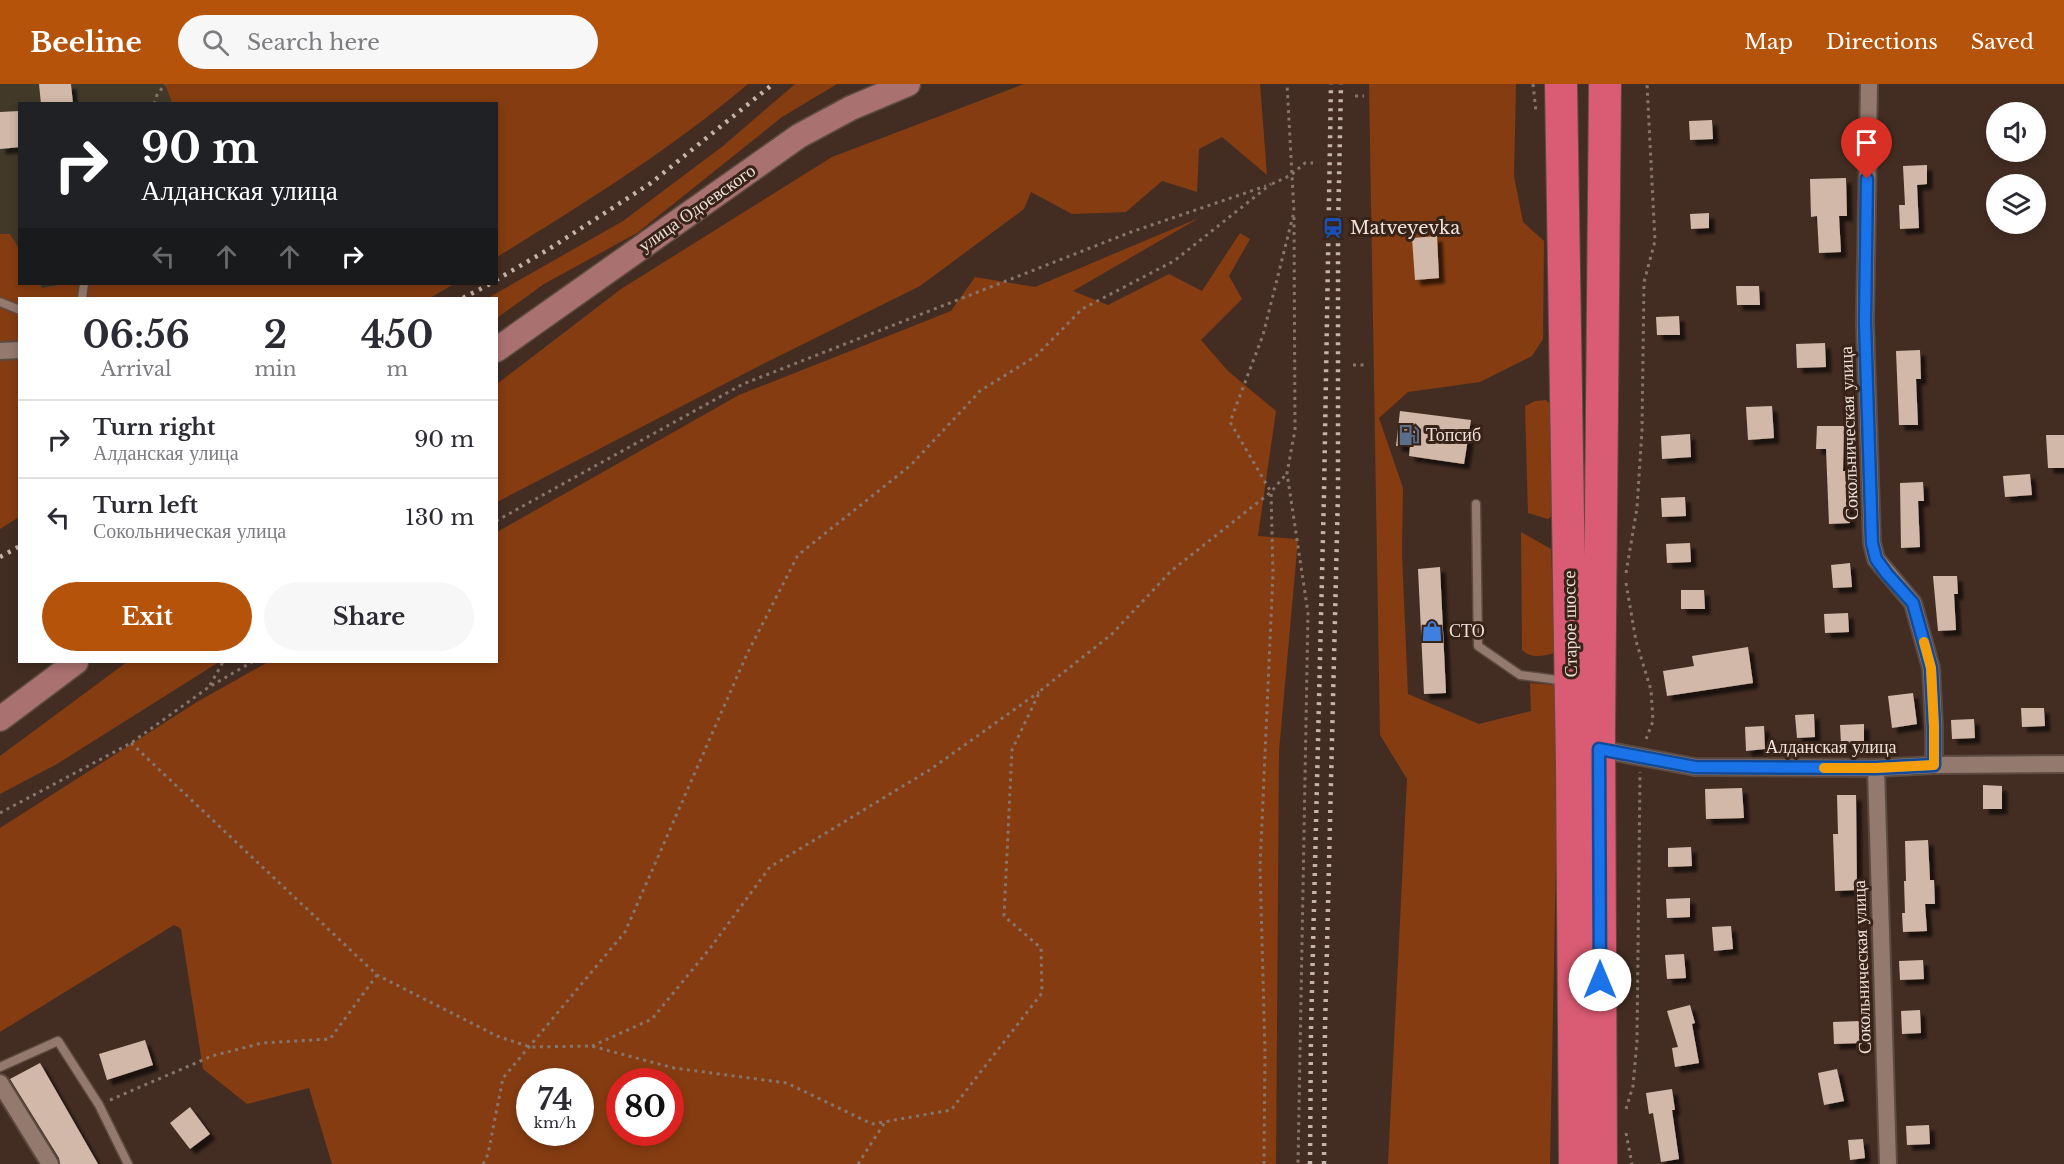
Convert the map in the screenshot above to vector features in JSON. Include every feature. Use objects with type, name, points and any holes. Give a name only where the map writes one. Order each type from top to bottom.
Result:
[{"type":"highway","name":"Старое шоссе","points":[[1561,84],[1571,682],[1575,1164]]},
{"type":"highway","name":"Старое шоссе","points":[[1601,1164],[1599,749],[1605,84]]},
{"type":"street","name":"улица Одоевского","points":[[498,349],[799,136],[852,108],[908,84]]},
{"type":"street","name":"Сокольническая улица","points":[[1869,84],[1865,322],[1872,543],[1876,559],[1913,603],[1931,668],[1934,765]]},
{"type":"street","points":[[0,351],[18,350]]},
{"type":"street","points":[[0,718],[75,663]]},
{"type":"street","name":"Алданская улица","points":[[1599,749],[1695,767],[1876,768],[2064,764]]},
{"type":"street","name":"Сокольническая улица","points":[[1876,768],[1888,1164]]},
{"type":"street","points":[[0,1083],[50,1164]]},
{"type":"lane","points":[[0,302],[18,309]]},
{"type":"lane","points":[[1476,504],[1478,646],[1520,675],[1571,682]]},
{"type":"lane","points":[[0,1067],[58,1041],[99,1105],[128,1164]]},
{"type":"path","points":[[155,102],[165,84]]},
{"type":"path","points":[[1287,84],[1294,212],[1295,430],[1287,473],[1308,613],[1298,1164]]},
{"type":"path","points":[[1624,1118],[1633,1086],[1637,1041],[1640,755],[1653,721],[1651,690],[1636,641],[1625,577],[1637,508],[1642,430],[1644,282],[1654,241],[1647,84]]},
{"type":"path","points":[[1354,96],[1364,96]]},
{"type":"path","points":[[498,520],[743,384],[1120,236],[1251,192],[1291,174],[1305,163],[1313,163]]},
{"type":"path","points":[[483,1164],[488,1154],[503,1078],[625,932],[747,654],[798,555],[911,465],[980,391],[1036,356],[1082,309],[1174,261],[1271,184]]},
{"type":"path","points":[[1264,1164],[1265,1052],[1260,867],[1273,573],[1271,492],[1230,422],[1263,335],[1294,212]]},
{"type":"path","points":[[1354,235],[1363,235]]},
{"type":"path","points":[[1353,365],[1364,365]]},
{"type":"path","points":[[591,1046],[652,1019],[711,947],[770,867],[931,769],[1040,691],[1112,634],[1171,571],[1271,492],[1287,473]]},
{"type":"path","points":[[209,687],[222,663]]},
{"type":"path","points":[[0,813],[131,743],[209,687],[250,663]]},
{"type":"path","points":[[131,743],[377,975],[497,1036],[530,1047],[591,1046],[674,1068],[787,1083],[872,1124],[951,1110],[1042,993],[1041,948],[1004,916],[1012,750],[1040,691]]},
{"type":"path","points":[[99,1105],[212,1056],[262,1043],[330,1040],[377,975]]},
{"type":"path","points":[[858,1164],[885,1122]]},
{"type":"path","points":[[1626,1130],[1632,1164]]},
{"type":"shaded area","points":[[0,84],[240,84],[229,102],[18,102],[18,285],[112,285],[18,297],[18,301],[0,326]]},
{"type":"shaded area","points":[[165,84],[748,84],[657,154],[498,256],[498,102],[172,102]]},
{"type":"shaded area","points":[[795,84],[837,84],[782,117],[637,233],[544,284],[498,317],[498,297],[490,297],[623,221],[723,146]]},
{"type":"shaded area","points":[[1024,84],[1260,84],[1267,175],[1222,137],[1199,149],[1197,192],[1162,181],[1126,212],[1072,214],[1031,192],[1024,209],[920,286],[761,365],[498,501],[498,383],[621,289],[832,157]]},
{"type":"shaded area","points":[[1369,84],[1516,84],[1514,176],[1523,222],[1544,241],[1543,339],[1532,356],[1480,382],[1408,392],[1379,418],[1403,488],[1402,554],[1408,694],[1479,724],[1531,711],[1530,683],[1554,685],[1558,758],[1550,1164],[1388,1164],[1407,779],[1380,735]]},
{"type":"shaded area","points":[[1199,218],[1073,291],[1108,305],[1169,274],[1202,291],[1240,233],[1250,239],[1229,276],[1242,299],[1201,340],[1228,371],[1276,411],[1258,536],[1298,539],[1279,751],[1276,1164],[332,1164],[309,1088],[247,1104],[203,1069],[181,929],[174,925],[0,1032],[0,828],[197,702],[266,663],[498,663],[498,531],[739,395],[951,311],[975,277],[1035,287]]},
{"type":"shaded area","points":[[0,234],[10,234],[18,247],[18,285],[40,285],[42,288],[58,285],[452,285],[432,297],[18,297],[18,518],[0,529]]},
{"type":"shaded area","points":[[1546,400],[1551,405],[1553,515],[1548,519],[1528,513],[1525,406],[1535,401]]},
{"type":"shaded area","points":[[1521,532],[1551,549],[1555,653],[1542,656],[1534,656],[1522,650]]},
{"type":"shaded area","points":[[126,663],[217,663],[57,764],[0,794],[0,756]]},
{"type":"building","points":[[39,84],[71,84],[73,102],[41,102]]},
{"type":"building","points":[[18,111],[18,147],[0,149],[0,112]]},
{"type":"building","points":[[1712,120],[1713,139],[1690,140],[1689,121]]},
{"type":"building","points":[[1927,165],[1927,184],[1917,185],[1919,228],[1900,229],[1899,205],[1905,205],[1903,166]]},
{"type":"building","points":[[1846,178],[1847,216],[1839,216],[1841,252],[1819,253],[1817,216],[1811,217],[1810,179]]},
{"type":"building","points":[[1709,213],[1709,228],[1691,229],[1690,214]]},
{"type":"building","points":[[1437,236],[1439,278],[1415,280],[1412,238]]},
{"type":"building","points":[[1736,286],[1759,286],[1760,305],[1737,305]]},
{"type":"building","points":[[1679,316],[1680,335],[1657,335],[1656,317]]},
{"type":"building","points":[[1825,343],[1826,367],[1797,368],[1796,344]]},
{"type":"building","points":[[1920,350],[1921,379],[1916,379],[1918,425],[1899,425],[1896,351]]},
{"type":"building","points":[[1772,406],[1774,438],[1748,440],[1746,407]]},
{"type":"building","points":[[1400,411],[1471,420],[1464,464],[1409,456],[1410,447],[1396,446]]},
{"type":"building","points":[[1817,426],[1844,426],[1843,471],[1846,471],[1850,523],[1829,524],[1826,449],[1816,449]]},
{"type":"building","points":[[1690,434],[1691,457],[1662,459],[1661,436]]},
{"type":"building","points":[[2046,435],[2064,435],[2064,468],[2048,468]]},
{"type":"building","points":[[2030,474],[2032,495],[2005,497],[2003,476]]},
{"type":"building","points":[[1923,482],[1924,501],[1918,501],[1920,547],[1901,548],[1900,483]]},
{"type":"building","points":[[1685,497],[1686,516],[1662,517],[1661,498]]},
{"type":"building","points":[[1690,543],[1691,562],[1667,563],[1666,544]]},
{"type":"building","points":[[1850,563],[1852,587],[1833,588],[1831,565]]},
{"type":"building","name":"СТО","points":[[1440,567],[1446,693],[1424,694],[1418,569]]},
{"type":"building","points":[[1933,576],[1957,576],[1958,594],[1954,594],[1956,630],[1938,631]]},
{"type":"building","points":[[1681,590],[1704,590],[1705,609],[1681,609]]},
{"type":"building","points":[[1848,613],[1849,632],[1825,633],[1824,614]]},
{"type":"building","points":[[1748,647],[1753,683],[1667,696],[1663,671],[1694,666],[1692,656]]},
{"type":"building","points":[[1913,693],[1917,724],[1892,728],[1888,696]]},
{"type":"building","points":[[2021,708],[2044,708],[2045,726],[2022,727]]},
{"type":"building","points":[[1814,714],[1815,737],[1797,738],[1795,715]]},
{"type":"building","points":[[1974,719],[1975,738],[1952,739],[1951,720]]},
{"type":"building","points":[[1864,724],[1864,743],[1841,744],[1840,725]]},
{"type":"building","points":[[1764,726],[1765,749],[1746,751],[1745,727]]},
{"type":"building","points":[[1983,785],[2002,786],[2002,809],[1983,809]]},
{"type":"building","points":[[1742,788],[1744,818],[1706,819],[1705,789]]},
{"type":"building","points":[[1837,795],[1856,795],[1857,890],[1835,891],[1833,834],[1838,834]]},
{"type":"building","points":[[1928,840],[1930,880],[1934,880],[1935,904],[1925,904],[1927,931],[1903,932],[1902,913],[1905,913],[1904,881],[1906,881],[1905,841]]},
{"type":"building","points":[[1691,847],[1692,866],[1668,867],[1668,848]]},
{"type":"building","points":[[1690,898],[1690,917],[1667,918],[1666,899]]},
{"type":"building","points":[[1731,926],[1733,949],[1714,951],[1712,927]]},
{"type":"building","points":[[1684,954],[1686,978],[1667,979],[1665,955]]},
{"type":"building","points":[[1923,960],[1924,979],[1900,980],[1899,961]]},
{"type":"building","points":[[1690,1005],[1695,1023],[1692,1024],[1699,1063],[1675,1067],[1672,1048],[1678,1047],[1667,1011]]},
{"type":"building","points":[[1920,1010],[1921,1033],[1902,1034],[1901,1011]]},
{"type":"building","points":[[1860,1021],[1861,1043],[1834,1044],[1833,1022]]},
{"type":"building","points":[[145,1040],[153,1065],[107,1080],[99,1054]]},
{"type":"building","points":[[40,1063],[98,1164],[60,1164],[59,1158],[10,1079]]},
{"type":"building","points":[[1837,1069],[1844,1101],[1824,1105],[1818,1073]]},
{"type":"building","points":[[1672,1089],[1675,1110],[1672,1110],[1679,1159],[1661,1162],[1653,1113],[1649,1114],[1646,1093]]},
{"type":"building","points":[[190,1107],[210,1134],[190,1149],[170,1123]]},
{"type":"building","points":[[1929,1125],[1930,1144],[1907,1145],[1906,1126]]},
{"type":"building","points":[[1863,1139],[1865,1158],[1850,1160],[1848,1140]]},
{"type":"railway","points":[[498,279],[651,183],[773,84]]},
{"type":"railway","points":[[1310,1164],[1331,84]]},
{"type":"railway","points":[[1324,1164],[1325,1029],[1338,493],[1338,229],[1341,84]]},
{"type":"railway","points":[[465,297],[488,285]]},
{"type":"railway","points":[[0,557],[18,547]]},
{"type":"slow traffic","points":[[1824,768],[1934,765],[1931,668],[1924,642]]},
{"type":"place","name":"Matveyevka","points":[[1333,228]]},
{"type":"place","name":"Топсиб","points":[[1409,435]]},
{"type":"place","name":"СТО","points":[[1432,631]]},
{"type":"route","points":[[1600,980],[1599,749],[1695,767],[1876,768],[1934,765],[1931,668],[1913,603],[1876,559],[1872,543],[1865,322],[1867,179]]}]
